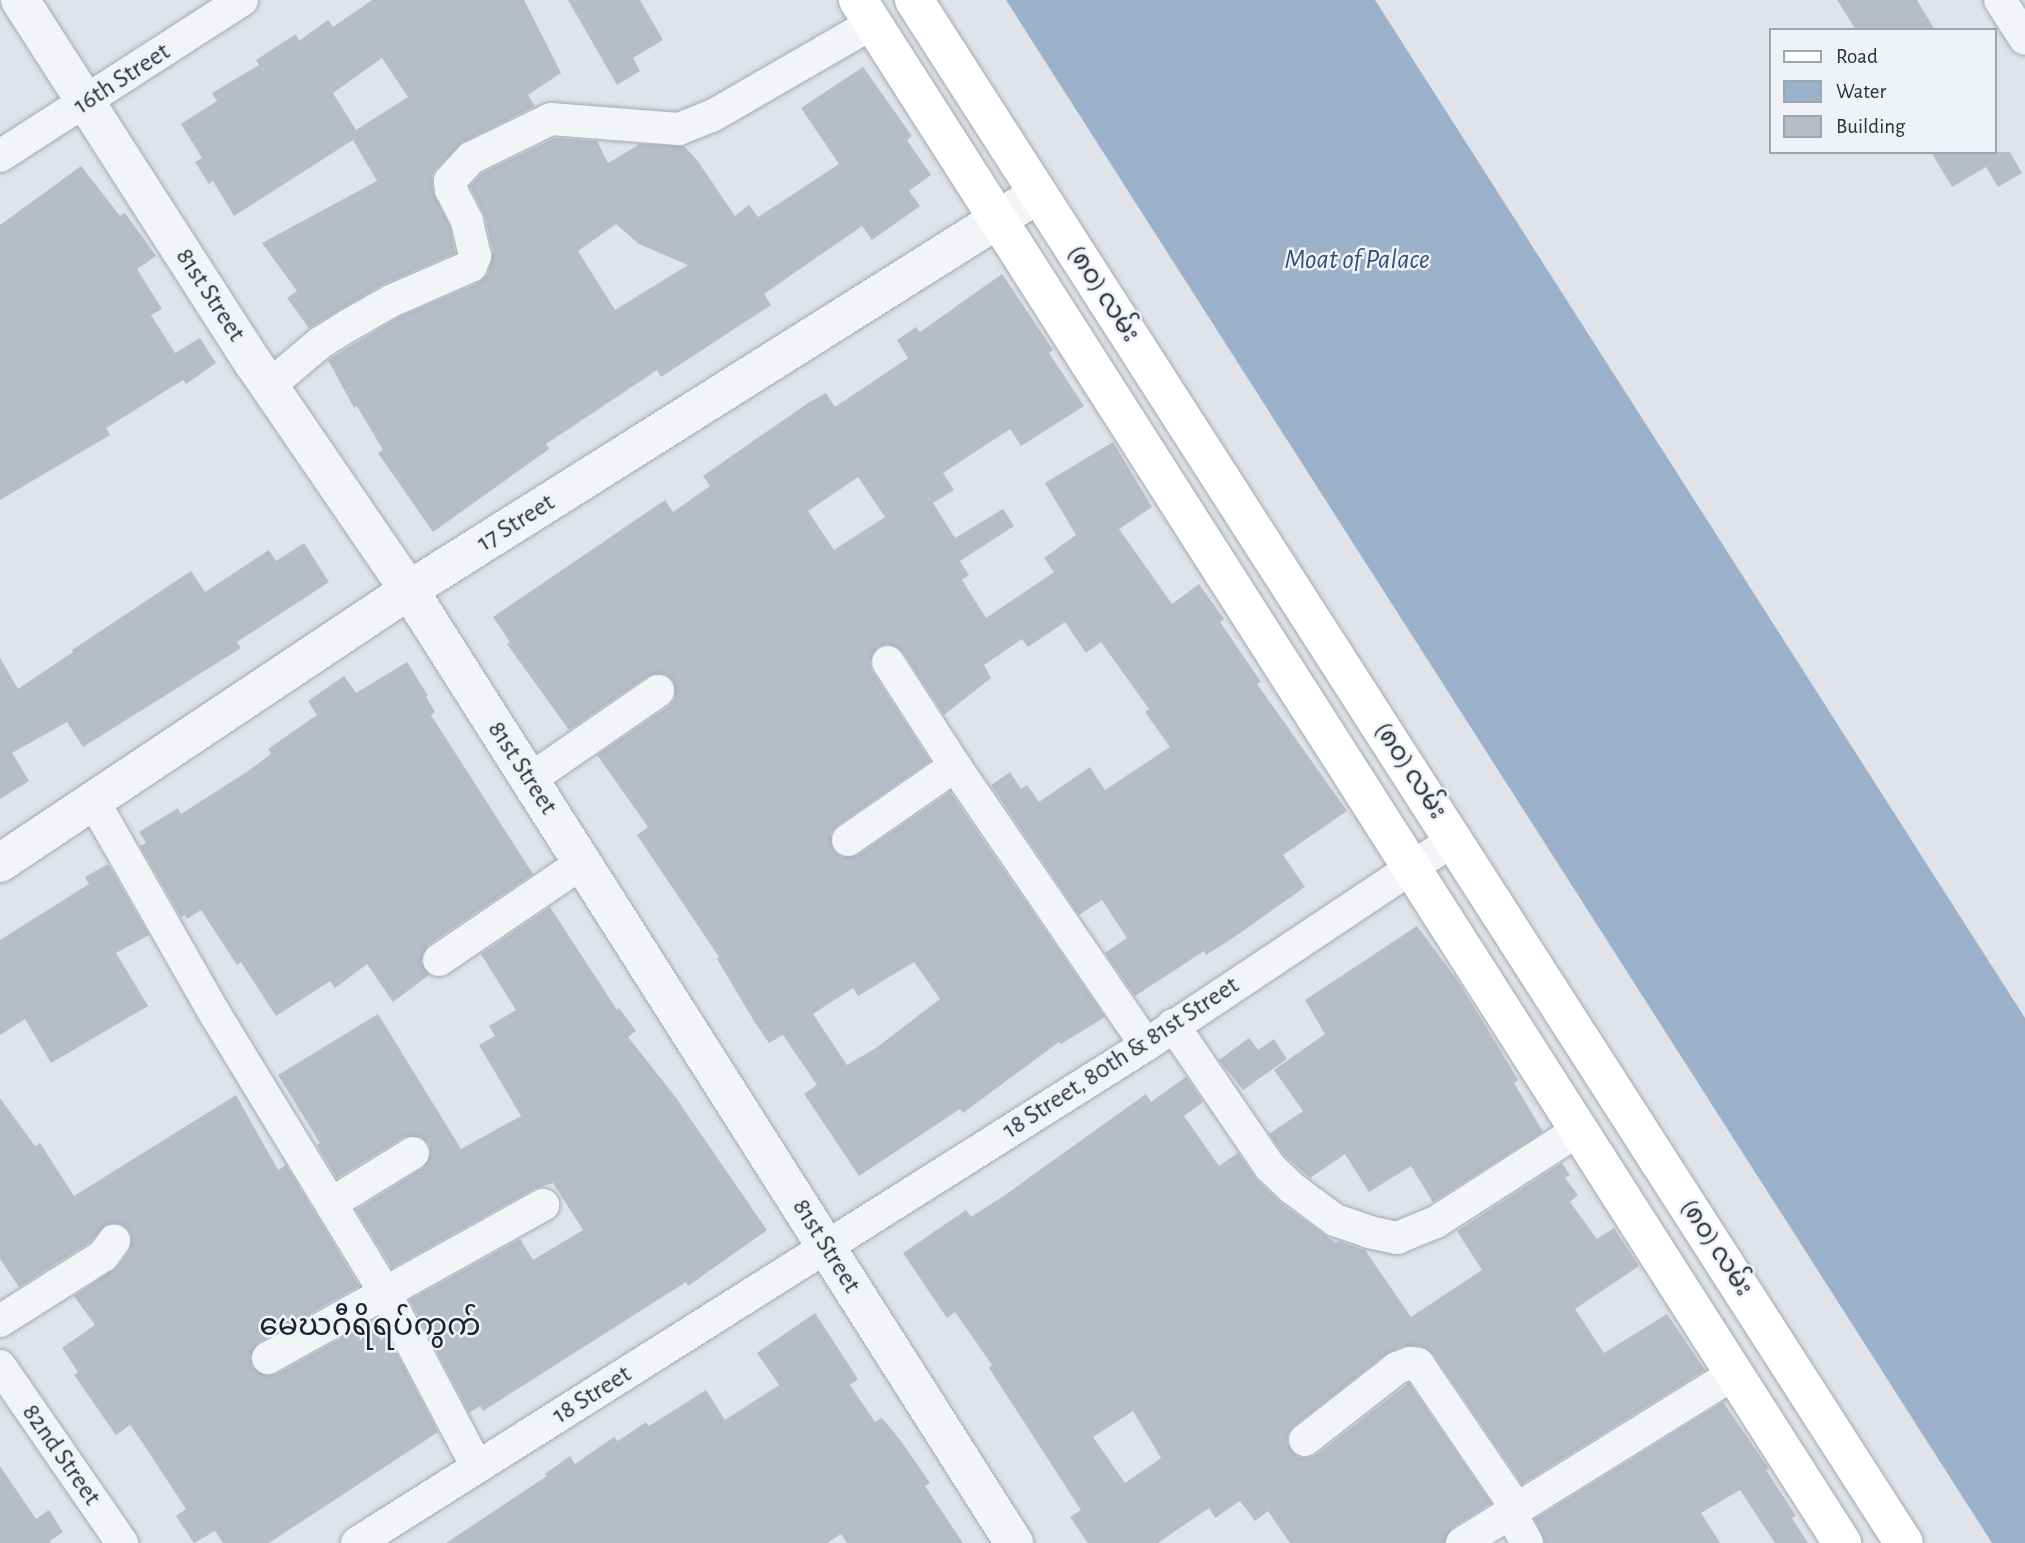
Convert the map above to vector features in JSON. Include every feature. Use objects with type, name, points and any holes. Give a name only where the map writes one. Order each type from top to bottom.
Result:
[{"type":"main road","name":"(၈၀) လမ်း","points":[[914,0],[1455,839],[1904,1543]]},
{"type":"main road","name":"(၈၀) လမ်း","points":[[866,11],[1842,1543]]},
{"type":"street","name":"81st Street","points":[[20,0],[269,386],[409,590],[1014,1543]]},
{"type":"street","name":"16th Street","points":[[0,156],[242,0]]},
{"type":"street","points":[[2000,0],[2025,39]]},
{"type":"street","points":[[269,386],[320,343],[349,325],[391,301],[471,266],[475,256],[467,221],[451,190],[450,181],[471,158],[551,119],[679,129],[712,116],[866,11]]},
{"type":"street","name":"17 Street","points":[[0,863],[409,590],[1038,194]]},
{"type":"street","points":[[888,662],[955,766],[1146,1045]]},
{"type":"street","points":[[529,779],[658,691]]},
{"type":"street","points":[[848,840],[955,766]]},
{"type":"street","points":[[94,802],[215,1014],[384,1291],[477,1466]]},
{"type":"street","points":[[1412,866],[1455,839]]},
{"type":"street","points":[[439,960],[583,862]]},
{"type":"street","name":"18 Street, 80th & 81st Street","points":[[827,1247],[1146,1045],[1412,866]]},
{"type":"street","points":[[1173,1025],[1270,1167],[1292,1188],[1335,1220],[1369,1233],[1397,1238],[1436,1222],[1579,1130]]},
{"type":"street","points":[[332,1203],[413,1153]]},
{"type":"street","points":[[268,1358],[384,1291],[543,1205]]},
{"type":"street","points":[[0,1321],[103,1256],[114,1241]]},
{"type":"street","name":"18 Street","points":[[357,1543],[827,1247]]},
{"type":"street","points":[[1305,1440],[1397,1368],[1410,1363],[1418,1364],[1514,1512],[1527,1543]]},
{"type":"street","name":"82nd Street","points":[[0,1366],[122,1543]]},
{"type":"street","points":[[1462,1543],[1733,1374]]},
{"type":"water","name":"Moat of Palace","points":[[1006,0],[1375,0],[2025,1018],[2025,1543],[1992,1543]]},
{"type":"building","points":[[372,0],[524,0],[561,73],[528,95],[535,106],[463,142],[436,169],[432,176],[433,192],[450,227],[455,253],[382,285],[309,328],[287,298],[297,291],[262,243],[377,181],[353,140],[234,216],[213,181],[209,184],[195,162],[202,158],[181,124],[217,101],[212,93],[259,65],[256,60],[296,34],[299,41],[328,20],[333,27]],"holes":[[[382,58],[408,97],[356,130],[333,93]]]},
{"type":"building","points":[[568,0],[640,0],[663,40],[633,58],[640,71],[617,85]]},
{"type":"building","points":[[1837,0],[1917,0],[1934,28],[1855,28]]},
{"type":"building","points":[[863,67],[912,136],[907,140],[931,175],[909,191],[920,206],[872,240],[862,226],[764,294],[771,305],[661,377],[657,370],[546,444],[549,449],[433,532],[378,453],[383,450],[357,406],[354,408],[328,360],[399,317],[478,283],[488,274],[493,252],[485,217],[470,186],[482,173],[555,138],[597,141],[608,163],[640,144],[684,146],[697,160],[735,216],[749,205],[758,217],[839,164],[801,108]],"holes":[[[616,224],[639,244],[688,265],[615,310],[578,251]]]},
{"type":"building","points":[[2010,152],[2022,173],[1998,187],[1986,167],[1952,187],[1932,154]]},
{"type":"building","points":[[81,166],[120,216],[125,213],[156,256],[137,269],[162,309],[151,315],[175,353],[200,338],[216,363],[186,384],[183,380],[106,428],[110,435],[0,500],[0,225]]},
{"type":"building","points":[[1002,274],[1053,350],[1049,353],[1084,406],[1021,446],[1010,429],[943,473],[954,490],[933,503],[955,538],[1003,509],[1014,526],[960,561],[969,575],[962,580],[986,618],[1054,572],[1044,558],[1076,535],[1045,483],[1113,442],[1152,507],[1119,529],[1172,604],[1199,584],[1224,619],[1220,622],[1261,682],[1257,684],[1347,811],[1283,855],[1305,887],[1233,938],[1206,955],[1204,951],[1135,996],[1105,953],[1127,938],[1102,900],[1079,915],[991,785],[1010,772],[1021,789],[1027,785],[1039,802],[1090,767],[1105,790],[1170,747],[1145,712],[1149,709],[1101,642],[1086,653],[1065,622],[1028,647],[1022,639],[984,665],[991,678],[944,715],[903,652],[888,644],[878,647],[870,662],[872,671],[930,761],[838,825],[831,833],[833,850],[841,857],[858,855],[950,792],[1105,1017],[1061,1044],[1059,1042],[963,1113],[960,1109],[859,1176],[804,1094],[817,1085],[783,1035],[769,1043],[754,1021],[717,959],[719,957],[637,835],[648,827],[597,755],[669,706],[675,698],[673,681],[665,674],[648,676],[569,730],[507,644],[510,642],[493,617],[665,500],[673,512],[710,486],[703,476],[808,403],[826,393],[835,407],[908,358],[897,340],[916,327],[920,332]],"holes":[[[858,477],[885,517],[834,550],[808,511]],[[914,962],[940,999],[876,1048],[847,1065],[813,1014],[853,988],[858,996]]]},
{"type":"building","points":[[304,543],[329,582],[237,642],[241,648],[83,747],[67,722],[12,753],[29,781],[0,799],[0,658],[18,689],[191,571],[205,592],[269,550],[276,561]]},
{"type":"building","points":[[407,662],[428,696],[426,697],[435,712],[431,715],[533,874],[428,945],[421,961],[429,975],[393,1002],[367,964],[335,988],[330,981],[276,1016],[241,962],[237,965],[201,910],[187,919],[185,915],[181,917],[140,846],[146,843],[139,832],[178,808],[181,814],[271,754],[268,749],[317,715],[308,701],[344,676],[356,693]]},
{"type":"building","points":[[108,864],[149,935],[116,953],[148,1006],[51,1063],[25,1019],[0,1035],[0,940],[89,884],[85,877]]},
{"type":"building","points":[[550,907],[617,1010],[619,1008],[636,1031],[628,1037],[674,1095],[767,1230],[688,1286],[686,1282],[483,1411],[480,1406],[469,1413],[410,1300],[520,1239],[533,1260],[583,1230],[553,1183],[534,1189],[392,1268],[356,1210],[423,1168],[431,1153],[429,1144],[421,1137],[404,1137],[337,1178],[317,1145],[320,1143],[278,1075],[378,1014],[461,1149],[521,1116],[479,1045],[495,1036],[489,1026],[516,1010],[481,954]]},
{"type":"building","points":[[1417,926],[1457,980],[1487,1028],[1518,1080],[1514,1083],[1543,1132],[1433,1202],[1411,1166],[1369,1192],[1345,1154],[1310,1178],[1284,1155],[1269,1134],[1303,1111],[1274,1070],[1325,1034],[1305,1000]]},
{"type":"building","points":[[1249,1038],[1258,1050],[1274,1039],[1287,1059],[1243,1090],[1219,1060]]},
{"type":"building","points":[[1186,1077],[1203,1102],[1184,1116],[1219,1166],[1238,1153],[1257,1180],[1281,1203],[1336,1243],[1339,1241],[1365,1250],[1411,1317],[1482,1270],[1457,1231],[1562,1163],[1570,1175],[1565,1178],[1578,1195],[1570,1202],[1597,1239],[1614,1228],[1639,1266],[1575,1309],[1604,1353],[1667,1314],[1705,1370],[1522,1484],[1433,1354],[1421,1346],[1403,1346],[1386,1354],[1294,1426],[1288,1434],[1287,1443],[1298,1457],[1316,1455],[1409,1383],[1491,1503],[1452,1528],[1444,1543],[1290,1543],[1268,1511],[1255,1521],[1240,1501],[1215,1518],[1209,1508],[1158,1543],[1088,1543],[1070,1517],[1081,1510],[989,1368],[992,1365],[955,1312],[947,1318],[903,1253],[966,1210],[971,1217],[1005,1195],[1146,1094],[1151,1102]],"holes":[[[1133,1411],[1161,1458],[1125,1483],[1093,1437]]]},
{"type":"building","points":[[236,1095],[278,1170],[286,1165],[359,1286],[259,1342],[250,1357],[252,1367],[267,1376],[277,1374],[378,1318],[438,1432],[269,1543],[223,1543],[215,1531],[194,1543],[176,1516],[186,1509],[142,1442],[130,1425],[116,1435],[74,1375],[78,1372],[62,1348],[95,1325],[74,1296],[117,1267],[129,1251],[131,1234],[117,1223],[106,1225],[90,1242],[19,1287],[0,1259],[0,1098],[35,1146],[40,1143],[74,1196]]},
{"type":"building","points":[[815,1313],[858,1379],[850,1385],[875,1422],[882,1418],[901,1441],[930,1483],[925,1486],[963,1543],[847,1543],[841,1534],[827,1543],[446,1543],[547,1476],[545,1474],[570,1456],[575,1464],[614,1437],[618,1441],[646,1422],[649,1426],[706,1390],[725,1420],[779,1385],[757,1353]]},
{"type":"building","points":[[1723,1402],[1769,1469],[1766,1470],[1796,1516],[1792,1518],[1808,1543],[1775,1543],[1740,1490],[1701,1513],[1720,1543],[1545,1543],[1535,1519]]},
{"type":"building","points":[[0,1466],[36,1519],[49,1510],[63,1532],[50,1541],[51,1543],[0,1543]]},
{"type":"district","name":"မေဃဂီရိရပ်ကွက်","points":[[370,1326]]}]
